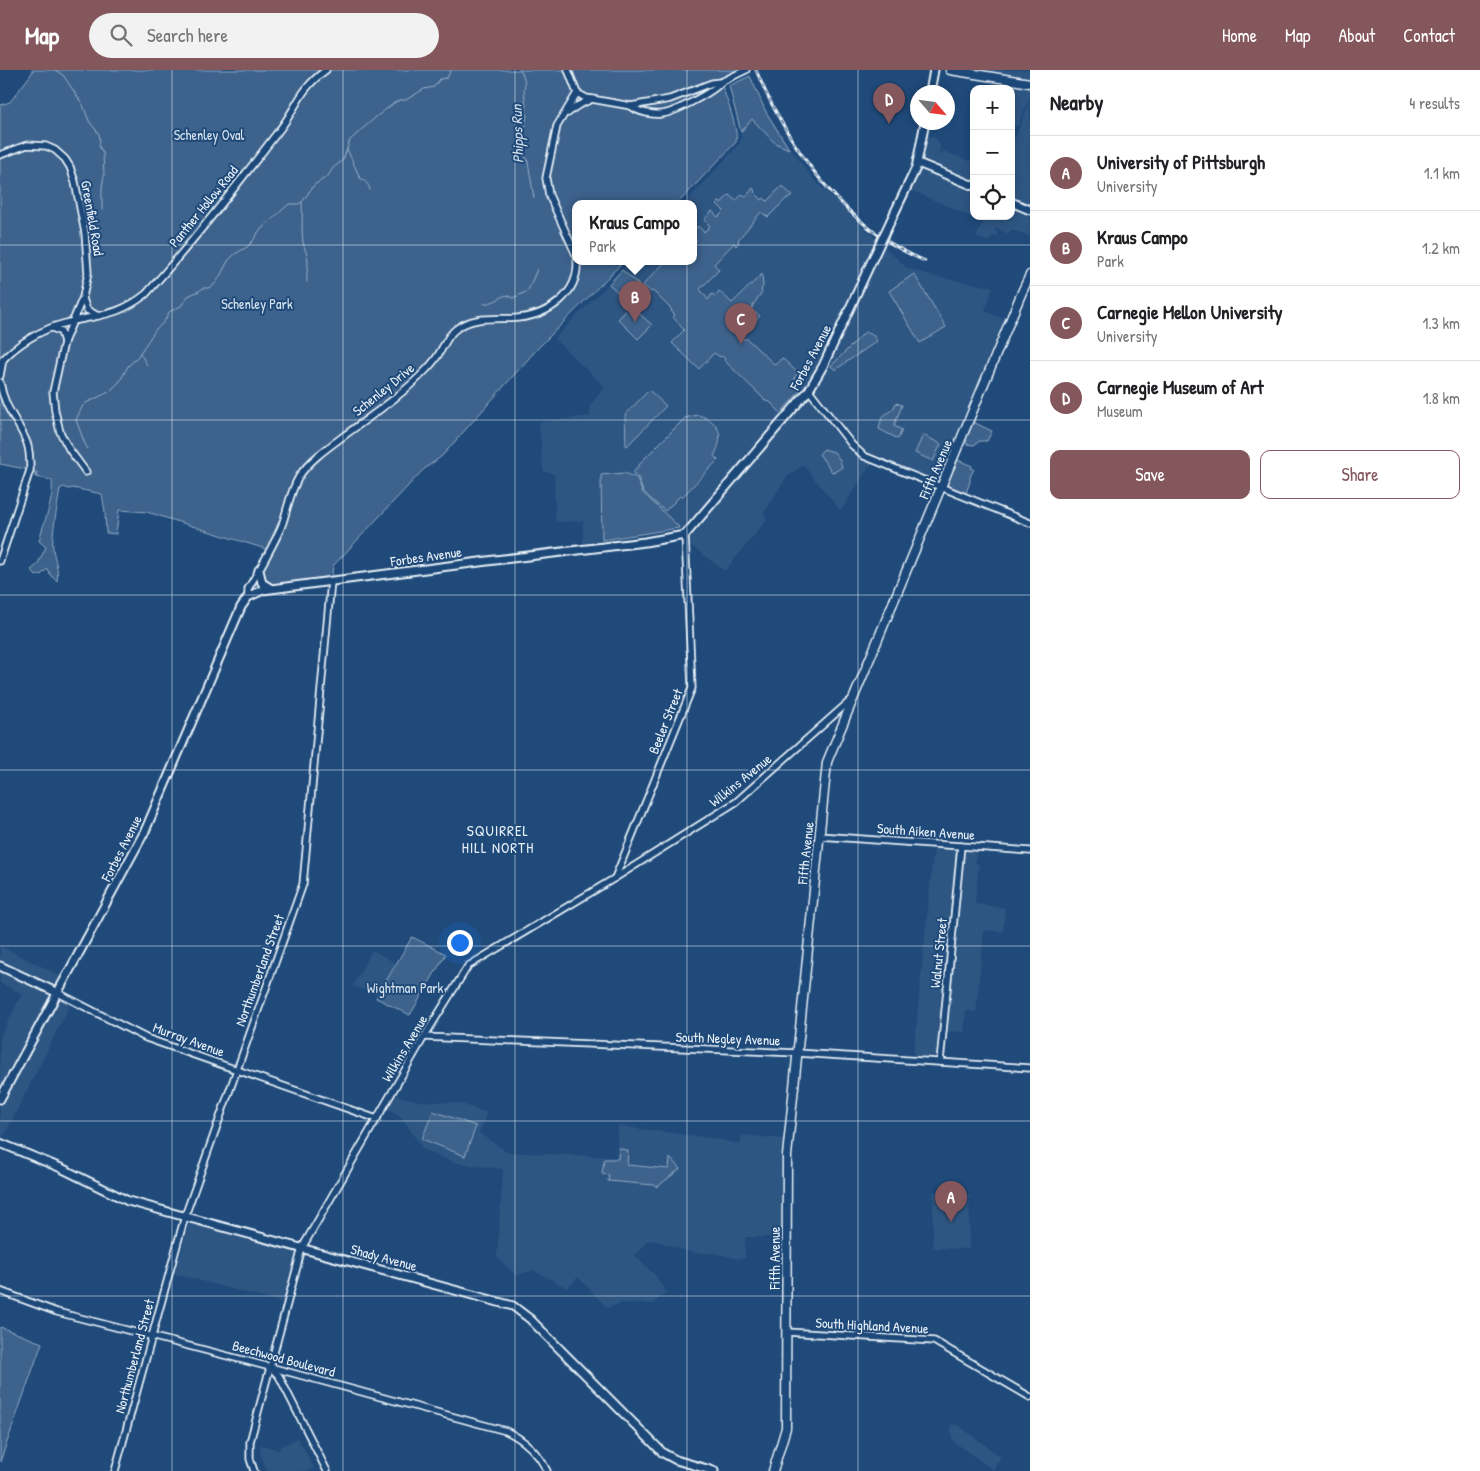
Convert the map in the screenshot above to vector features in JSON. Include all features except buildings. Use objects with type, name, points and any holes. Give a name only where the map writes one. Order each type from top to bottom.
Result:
[{"type":"highway","points":[[950,70],[1030,83]]},
{"type":"highway","name":"Fifth Avenue","points":[[773,1471],[786,1428],[787,1156],[827,762],[941,487],[1026,289],[1030,275]]},
{"type":"main road","name":"Panther Hollow Road","points":[[2,361],[26,341],[50,328],[72,321],[100,317],[126,308],[150,290],[279,131],[309,84],[326,70]]},
{"type":"main road","points":[[568,70],[577,93],[586,98],[631,106],[670,99],[712,83],[720,82],[746,70]]},
{"type":"main road","points":[[931,85],[934,70]]},
{"type":"main road","points":[[631,106],[642,112],[664,114],[708,92],[718,86],[720,82]]},
{"type":"main road","points":[[572,246],[549,195],[546,172],[557,126],[577,93]]},
{"type":"main road","points":[[562,118],[577,106],[593,99]]},
{"type":"main road","name":"Forbes Avenue","points":[[0,1099],[145,831],[241,607],[248,597],[258,591],[272,589],[645,542],[685,535],[809,390],[823,366],[918,163],[923,130]]},
{"type":"main road","name":"Greenfield Road","points":[[0,155],[22,146],[37,144],[54,150],[68,163],[72,172],[81,209],[87,248],[88,273],[83,297],[64,342],[53,392],[60,432],[69,449],[86,472]]},
{"type":"main road","points":[[918,163],[970,184]]},
{"type":"main road","points":[[1015,204],[1030,210]]},
{"type":"main road","name":"Schenley Drive","points":[[248,597],[248,591],[280,529],[294,485],[308,465],[410,386],[432,364],[449,336],[456,329],[472,320],[528,316],[560,301],[569,292],[574,283],[577,265]]},
{"type":"main road","points":[[83,297],[83,304],[87,310],[100,317]]},
{"type":"main road","points":[[50,328],[61,332],[64,342]]},
{"type":"main road","points":[[0,376],[2,361]]},
{"type":"main road","points":[[0,382],[6,407],[27,442],[30,455],[30,470],[0,561]]},
{"type":"main road","points":[[809,390],[852,444],[864,456],[1030,523]]},
{"type":"main road","name":"Beeler Street","points":[[615,878],[692,688],[685,535]]},
{"type":"main road","points":[[259,570],[264,586],[272,589]]},
{"type":"main road","name":"Northumberland Street","points":[[115,1471],[185,1216],[303,884],[331,581]]},
{"type":"main road","name":"Wilkins Avenue","points":[[254,1471],[250,1459],[250,1446],[302,1248],[424,1037],[468,966],[615,878],[736,802],[853,699]]},
{"type":"main road","name":"South Aiken Avenue","points":[[820,836],[1030,851]]},
{"type":"main road","name":"Walnut Street","points":[[940,1062],[961,846]]},
{"type":"main road","name":"Murray Avenue","points":[[0,966],[146,1038],[377,1119]]},
{"type":"main road","name":"South Negley Avenue","points":[[424,1037],[797,1053],[1030,1068]]},
{"type":"main road","name":"Shady Avenue","points":[[0,1143],[61,1168],[128,1201],[513,1306],[530,1319],[663,1453],[679,1462],[714,1471]]},
{"type":"main road","name":"Beechwood Boulevard","points":[[0,1291],[57,1312],[506,1431],[520,1438],[529,1446],[542,1461],[547,1471]]},
{"type":"main road","name":"South Highland Avenue","points":[[787,1332],[934,1341],[1030,1397]]},
{"type":"main road","points":[[270,1367],[279,1376],[327,1471]]},
{"type":"shaded area","points":[[971,70],[1030,70],[1030,97],[1018,126],[1015,125],[1015,85],[1002,85],[1005,76]]},
{"type":"shaded area","points":[[1030,102],[1030,207],[1015,201],[1015,176],[1023,179],[1015,175],[1015,138]]},
{"type":"shaded area","points":[[766,110],[788,145],[814,180],[907,268],[932,276],[993,287],[985,311],[1005,320],[938,481],[876,455],[841,511],[803,465],[786,478],[764,513],[767,520],[725,571],[690,545],[679,528],[583,543],[583,521],[555,522],[554,474],[543,471],[539,422],[590,416],[590,405],[605,387],[554,339],[627,265],[697,265],[697,200],[688,200],[740,143],[741,136],[738,123]]},
{"type":"shaded area","points":[[928,136],[936,138],[940,145],[939,156],[943,151],[969,161],[970,159],[970,216],[911,190],[923,165]]},
{"type":"shaded area","points":[[1015,204],[1030,210],[1030,236],[1011,230],[1009,234],[996,228],[995,231],[998,232],[996,237],[992,236],[989,242],[976,237],[983,222],[978,220],[1015,220]]},
{"type":"shaded area","points":[[934,846],[976,849],[975,863],[979,864],[975,904],[1005,908],[1003,932],[984,930],[976,1012],[966,1011],[964,1032],[946,1031],[943,1059],[913,1058]]},
{"type":"shaded area","points":[[0,946],[61,976],[69,1007],[2,1140],[0,1139],[0,1037],[22,994],[0,983]]},
{"type":"shaded area","points":[[372,950],[396,963],[378,995],[353,986]]},
{"type":"shaded area","points":[[395,1095],[419,1101],[459,1103],[487,1113],[479,1133],[505,1152],[616,1157],[618,1126],[717,1139],[740,1144],[742,1135],[784,1139],[782,1237],[745,1237],[745,1258],[738,1259],[713,1253],[694,1253],[653,1240],[647,1241],[635,1256],[655,1275],[666,1292],[653,1304],[622,1303],[607,1308],[578,1277],[567,1288],[533,1270],[516,1276],[497,1257],[503,1169],[457,1163],[423,1149],[403,1119],[388,1108]]},
{"type":"shaded area","points":[[933,1191],[970,1195],[969,1249],[933,1248]]},
{"type":"shaded area","points":[[189,1222],[298,1249],[283,1303],[175,1274]]},
{"type":"shaded area","points":[[950,1425],[958,1425],[1001,1457],[993,1470],[953,1441]]},
{"type":"shaded area","points":[[298,1438],[314,1468],[307,1471],[267,1471],[260,1446],[279,1450],[281,1446]]},
{"type":"green space","name":"Schenley Park","points":[[32,70],[741,70],[721,83],[734,121],[736,142],[681,200],[572,200],[572,265],[620,265],[538,348],[442,456],[423,470],[333,566],[331,581],[263,590],[248,597],[248,591],[269,550],[147,512],[119,510],[116,534],[106,533],[102,494],[73,488],[64,487],[60,489],[53,543],[57,581],[47,569],[42,574],[36,576],[31,570],[37,565],[46,547],[39,541],[52,496],[52,480],[36,477],[37,472],[35,477],[35,471],[0,464],[0,105],[10,102],[32,73]]},
{"type":"green space","points":[[750,76],[766,112],[789,149],[775,143],[752,119],[741,132],[729,86]]},
{"type":"green space","points":[[782,186],[793,196],[786,199],[768,217],[761,212],[738,240],[739,242],[736,246],[734,243],[714,264],[719,270],[700,289],[708,300],[712,294],[715,296],[719,291],[732,303],[762,274],[762,292],[753,305],[752,310],[760,316],[755,321],[745,322],[743,326],[745,332],[741,336],[744,340],[746,338],[775,365],[782,358],[798,373],[794,378],[800,384],[798,386],[801,390],[784,409],[782,414],[769,401],[767,402],[722,356],[720,357],[714,353],[699,369],[672,343],[684,330],[673,317],[675,315],[672,310],[653,291],[651,292],[643,285],[662,265],[697,265],[697,227],[698,226],[704,232],[710,226],[704,220],[712,211],[718,217],[724,211],[717,204],[721,203],[729,195],[736,201],[742,194],[746,197],[753,188],[754,192],[762,200],[764,198],[767,201]]},
{"type":"green space","points":[[622,270],[639,285],[626,300],[609,284]]},
{"type":"green space","points":[[914,274],[946,327],[920,343],[889,291]]},
{"type":"green space","points":[[631,306],[652,325],[638,339],[618,319]]},
{"type":"green space","points":[[865,332],[873,335],[877,341],[835,370],[831,366]]},
{"type":"green space","points":[[649,390],[666,406],[627,446],[625,415]]},
{"type":"green space","points":[[896,403],[902,405],[894,426],[902,430],[898,439],[879,429],[882,417],[893,409]]},
{"type":"green space","points":[[698,415],[716,425],[720,436],[714,456],[718,460],[682,497],[680,496],[665,511],[643,491],[639,479],[633,473],[643,460],[685,418]]},
{"type":"green space","points":[[973,422],[992,431],[987,441],[980,441],[974,445],[966,444],[967,440],[965,439]]},
{"type":"green space","points":[[923,435],[941,444],[933,461],[915,453]]},
{"type":"green space","points":[[824,449],[834,452],[840,460],[842,467],[832,472],[819,454]]},
{"type":"green space","points":[[958,460],[972,466],[971,468],[974,469],[966,493],[947,485]]},
{"type":"green space","points":[[624,473],[637,478],[642,492],[679,528],[602,540],[601,475]]},
{"type":"green space","name":"Wightman Park","points":[[412,937],[446,954],[410,1015],[376,998]]},
{"type":"green space","points":[[433,1111],[476,1126],[465,1156],[422,1139]]},
{"type":"green space","points":[[619,1148],[628,1151],[627,1165],[669,1169],[670,1158],[680,1169],[657,1187],[654,1185],[608,1181],[609,1175],[602,1174],[604,1159],[618,1159]]},
{"type":"green space","points":[[0,1327],[42,1343],[0,1462]]},
{"type":"waterway","points":[[55,70],[63,75],[83,105],[89,121],[99,134],[99,146],[103,153],[104,176],[102,210]]},
{"type":"waterway","points":[[88,449],[76,420],[82,407],[86,403],[109,392],[120,381],[128,366],[136,359],[156,329],[164,322],[169,312],[181,306],[188,296],[203,288],[214,285],[228,261],[247,247],[259,231],[289,204],[302,202],[314,185],[328,176],[333,168],[343,160],[350,140],[376,117],[394,103],[406,100],[424,89],[434,87],[440,79],[447,78],[451,70]]},
{"type":"waterway","name":"Phipps Run","points":[[520,70],[523,74],[525,85],[527,115],[523,136],[525,155],[528,162],[534,198]]},
{"type":"waterway","points":[[347,149],[360,178],[364,180],[370,190]]},
{"type":"waterway","points":[[302,202],[302,237],[308,262],[307,282]]},
{"type":"waterway","points":[[484,304],[505,296],[513,298],[528,291],[537,269]]},
{"type":"waterway","points":[[140,353],[147,365]]},
{"type":"railway","points":[[756,70],[770,102],[789,135],[804,158],[838,200],[879,235],[925,261]]},
{"type":"place","name":"Carnegie Museum of Art","points":[[889,124]]},
{"type":"place","name":"Kraus Campo","points":[[635,322]]},
{"type":"place","name":"Carnegie Mellon University","points":[[741,344]]},
{"type":"place","name":"University of Pittsburgh","points":[[951,1222]]},
{"type":"district","name":"SQUIRREL HILL NORTH","points":[[498,838]]},
{"type":"park label","name":"Schenley Oval","points":[[209,134]]}]
